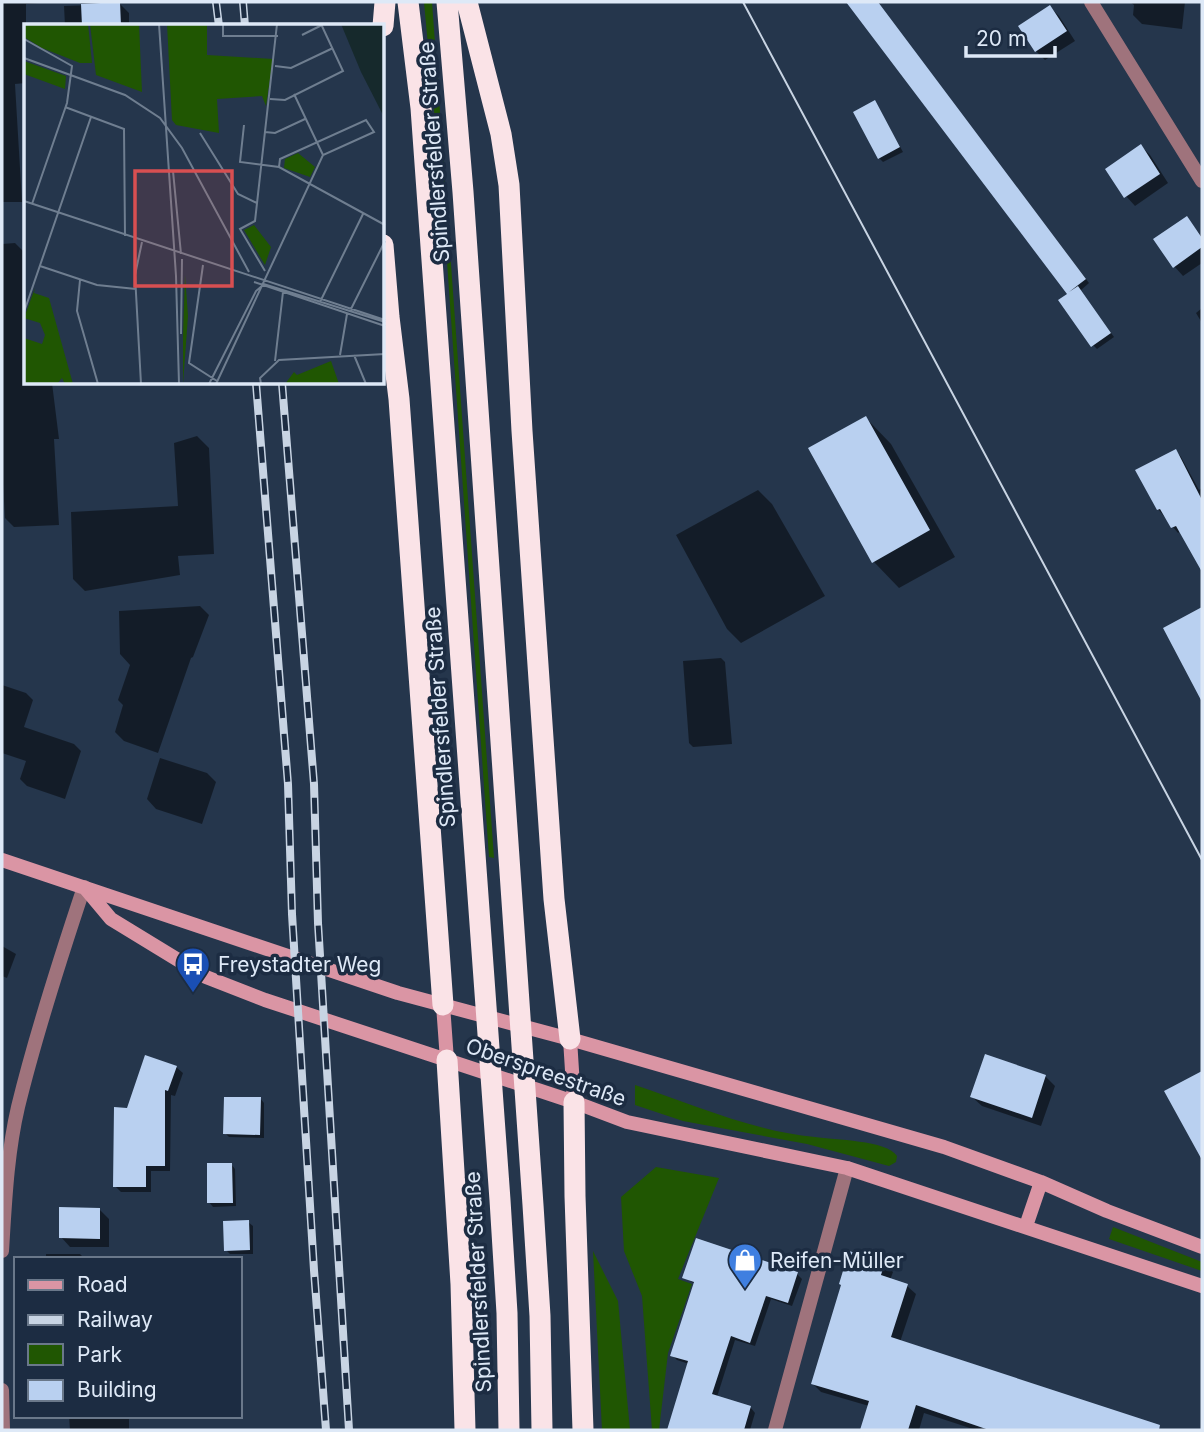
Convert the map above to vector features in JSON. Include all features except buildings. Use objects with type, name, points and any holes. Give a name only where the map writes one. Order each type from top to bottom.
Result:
[{"type":"highway","points":[[383,24],[385,2]]},
{"type":"highway","name":"Spindlersfelder Straße","points":[[408,2],[421,108],[500,1200],[507,1313],[509,1430]]},
{"type":"highway","name":"Spindlersfelder Straße","points":[[447,2],[464,205],[533,1205],[540,1316],[542,1430]]},
{"type":"highway","points":[[467,2],[501,134],[509,185],[522,432],[554,899],[570,1039]]},
{"type":"highway","points":[[385,269],[399,398],[443,1005]]},
{"type":"highway","points":[[447,1060],[461,1284],[465,1430]]},
{"type":"highway","points":[[574,1102],[583,1430]]},
{"type":"main road","name":"Oberspreestraße","points":[[2,860],[398,993],[570,1039],[944,1147],[1041,1182],[1107,1211],[1202,1247]]},
{"type":"main road","name":"Oberspreestraße","points":[[84,887],[111,919],[206,977],[265,1000],[627,1122],[847,1168],[1202,1286]]},
{"type":"main road","points":[[443,1005],[447,1060]]},
{"type":"main road","points":[[570,1039],[574,1102]]},
{"type":"main road","points":[[1026,1226],[1041,1182]]},
{"type":"street","points":[[1091,2],[1202,181]]},
{"type":"street","points":[[2,1251],[5,1194],[18,1110],[40,1025],[84,887]]},
{"type":"street","points":[[775,1430],[847,1168]]},
{"type":"street","points":[[2,1390],[3,1430]]},
{"type":"green space","points":[[424,2],[432,2],[494,858],[489,857],[444,219]]},
{"type":"green space","points":[[635,1085],[769,1129],[883,1147],[897,1156],[896,1162],[889,1166],[807,1144],[683,1121],[635,1105]]},
{"type":"green space","points":[[656,1167],[719,1178],[678,1279],[692,1284],[668,1353],[659,1430],[652,1430],[642,1296],[624,1251],[621,1197]]},
{"type":"green space","points":[[1113,1227],[1202,1262],[1202,1271],[1109,1239]]},
{"type":"green space","points":[[593,1251],[618,1301],[630,1430],[602,1430]]},
{"type":"tram line","points":[[743,2],[1202,860]]},
{"type":"railway","points":[[216,2],[219,24]]},
{"type":"railway","points":[[243,2],[245,24]]},
{"type":"railway","points":[[256,385],[288,784],[292,914],[326,1430]]},
{"type":"railway","points":[[282,385],[314,784],[318,923],[349,1430]]},
{"type":"place","name":"Freystadter Weg","points":[[193,994]]},
{"type":"place","name":"Reifen-Müller","points":[[745,1290]]}]
